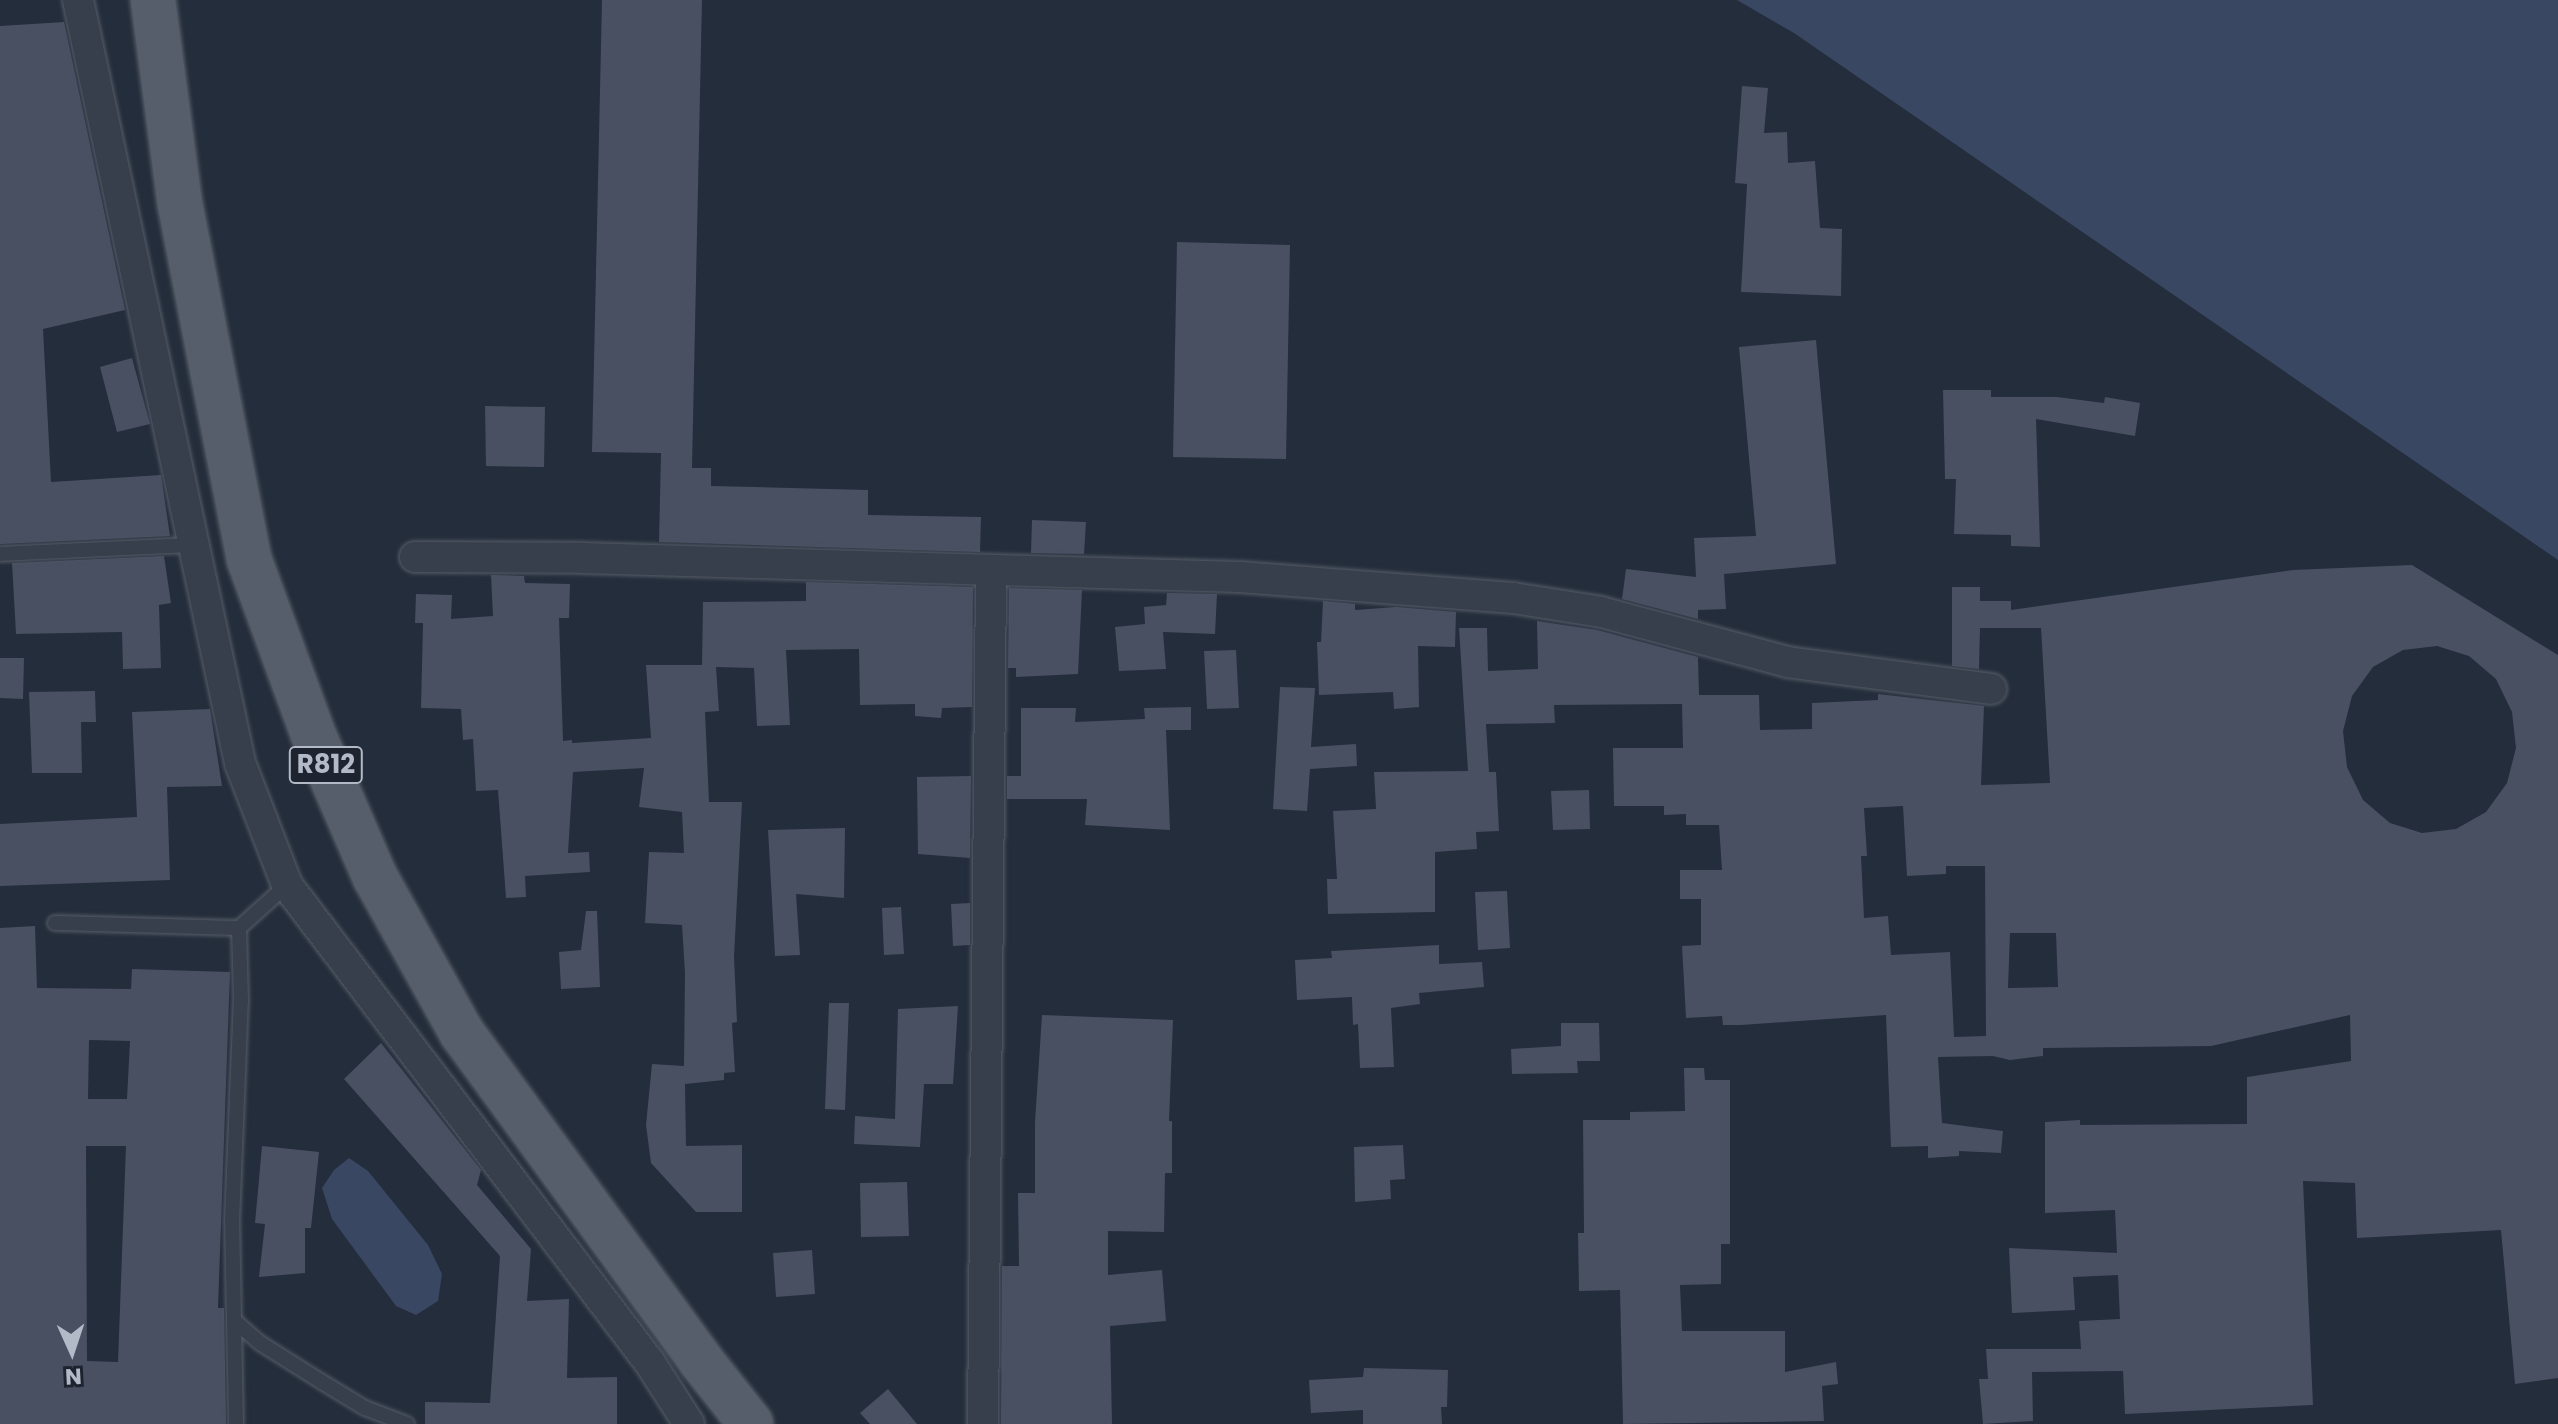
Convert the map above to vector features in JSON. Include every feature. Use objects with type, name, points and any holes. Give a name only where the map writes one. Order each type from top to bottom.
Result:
[{"type":"main road","name":"R812","points":[[153,0],[180,204],[249,559],[313,734],[375,877],[462,1033],[701,1361],[751,1424]]},
{"type":"street","points":[[78,0],[240,763],[287,885],[650,1363],[689,1424]]},
{"type":"street","points":[[415,557],[582,558],[1240,577],[1513,598],[1601,612],[1787,662],[1991,689]]},
{"type":"street","points":[[983,1424],[991,572]]},
{"type":"lane","points":[[0,554],[194,545]]},
{"type":"lane","points":[[55,923],[239,928],[287,885]]},
{"type":"lane","points":[[236,1424],[237,1323],[232,1222],[241,1000],[239,928]]},
{"type":"lane","points":[[237,1323],[260,1343],[365,1408],[407,1424]]},
{"type":"water","points":[[1737,0],[2558,0],[2558,560],[1794,33]]},
{"type":"water","points":[[349,1158],[368,1171],[428,1245],[442,1274],[438,1301],[416,1315],[396,1306],[332,1219],[322,1188],[334,1170]]},
{"type":"building","points":[[602,0],[702,0],[692,468],[711,468],[711,486],[868,490],[868,515],[981,517],[980,552],[659,542],[661,453],[592,452]]},
{"type":"building","points":[[64,22],[125,310],[43,329],[51,482],[161,475],[170,536],[0,544],[0,26]]},
{"type":"building","points":[[1742,86],[1768,88],[1764,133],[1787,132],[1788,163],[1815,161],[1820,228],[1842,229],[1841,296],[1741,292],[1747,184],[1735,183]]},
{"type":"building","points":[[1177,242],[1290,245],[1286,459],[1173,457]]},
{"type":"building","points":[[1816,340],[1836,564],[1724,574],[1726,609],[1698,610],[1698,619],[1622,599],[1626,569],[1696,577],[1694,538],[1756,536],[1739,347]]},
{"type":"building","points":[[132,358],[150,424],[117,432],[100,367]]},
{"type":"building","points":[[1943,390],[1991,390],[1991,397],[2057,397],[2104,403],[2105,397],[2140,403],[2135,436],[2036,419],[2040,547],[2011,546],[2011,535],[1954,534],[1956,479],[1945,479]]},
{"type":"building","points":[[485,406],[545,407],[544,467],[486,466]]},
{"type":"building","points":[[1032,520],[1086,522],[1084,554],[1031,553]]},
{"type":"building","points":[[164,556],[171,603],[159,605],[161,668],[123,669],[122,632],[16,634],[12,563]]},
{"type":"building","points":[[2412,565],[2558,655],[2558,1378],[2515,1384],[2501,1230],[2357,1238],[2355,1183],[2303,1181],[2313,1405],[2125,1414],[2123,1371],[2032,1372],[2033,1421],[1983,1424],[1979,1379],[1988,1379],[1986,1349],[2081,1349],[2079,1321],[2120,1319],[2118,1275],[2073,1277],[2075,1310],[2012,1313],[2009,1248],[2117,1253],[2115,1210],[2045,1213],[2045,1122],[2080,1120],[2080,1125],[2247,1124],[2247,1077],[2351,1061],[2350,1015],[2211,1046],[2043,1048],[2043,1056],[2010,1060],[1993,1056],[1938,1057],[1942,1123],[2003,1131],[2001,1153],[1959,1151],[1959,1156],[1928,1158],[1928,1146],[1891,1147],[1886,1015],[1741,1025],[1723,1025],[1722,1016],[1686,1018],[1682,946],[1701,945],[1701,899],[1680,899],[1680,870],[1722,870],[1719,825],[1686,825],[1686,814],[1664,815],[1664,806],[1614,806],[1613,748],[1683,748],[1682,704],[1554,705],[1555,723],[1486,724],[1489,772],[1496,772],[1499,831],[1476,832],[1477,849],[1435,852],[1435,912],[1328,914],[1327,879],[1337,879],[1333,811],[1376,809],[1374,772],[1468,771],[1459,628],[1487,628],[1488,671],[1538,669],[1537,621],[1597,630],[1698,657],[1699,695],[1759,695],[1760,730],[1812,729],[1812,703],[1878,700],[1878,694],[1984,706],[1981,785],[2050,783],[2041,628],[1980,628],[1979,669],[1952,666],[1952,587],[1980,587],[1980,601],[2011,601],[2011,610],[2293,570]],"holes":[[[2437,646],[2469,656],[2496,679],[2512,712],[2516,748],[2507,783],[2486,812],[2456,829],[2422,833],[2390,823],[2363,800],[2347,767],[2343,731],[2352,696],[2373,667],[2403,650]],[[1903,806],[1907,876],[1946,874],[1946,866],[1985,866],[1986,1036],[1954,1037],[1950,952],[1891,955],[1888,916],[1864,918],[1861,856],[1867,856],[1864,808]],[[2010,933],[2056,933],[2058,987],[2008,988]]]},
{"type":"building","points":[[491,575],[524,576],[525,583],[570,584],[569,618],[559,618],[563,741],[572,740],[572,743],[651,738],[646,665],[702,665],[703,602],[806,601],[806,582],[973,587],[972,707],[942,708],[941,718],[915,716],[915,704],[860,705],[859,649],[786,650],[790,725],[757,726],[754,668],[716,667],[719,711],[705,712],[709,802],[742,802],[734,957],[737,1022],[732,1023],[735,1072],[724,1073],[724,1080],[685,1084],[686,1146],[742,1145],[742,1212],[696,1212],[651,1163],[646,1125],[652,1064],[684,1066],[685,973],[682,925],[645,923],[649,852],[684,853],[682,812],[639,807],[644,768],[573,772],[568,853],[589,852],[590,872],[525,876],[526,897],[506,898],[498,790],[476,791],[473,739],[463,740],[461,709],[421,708],[423,623],[415,623],[416,594],[452,595],[451,619],[493,616]]},
{"type":"building","points":[[1009,588],[1082,590],[1078,674],[1016,677],[1016,668],[1008,668]]},
{"type":"building","points":[[1167,593],[1217,594],[1215,634],[1163,632],[1166,669],[1119,671],[1115,627],[1145,624],[1144,607],[1166,605]]},
{"type":"building","points":[[1323,601],[1355,604],[1355,610],[1396,607],[1456,612],[1455,647],[1418,646],[1419,707],[1394,709],[1393,692],[1319,695],[1317,642],[1321,642]]},
{"type":"building","points":[[1236,650],[1239,708],[1207,709],[1204,651]]},
{"type":"building","points":[[0,658],[24,658],[23,699],[0,698]]},
{"type":"building","points":[[1280,687],[1315,688],[1311,747],[1356,744],[1357,766],[1310,769],[1307,811],[1273,809]]},
{"type":"building","points":[[95,691],[96,722],[81,722],[82,773],[32,773],[29,692]]},
{"type":"building","points":[[1191,707],[1191,730],[1166,730],[1170,830],[1085,825],[1087,799],[1007,799],[1007,776],[1021,776],[1021,708],[1076,708],[1075,722],[1145,719],[1144,708]]},
{"type":"building","points":[[210,709],[222,786],[167,787],[170,880],[0,886],[0,824],[137,817],[132,712]]},
{"type":"building","points":[[971,776],[970,858],[918,854],[917,777]]},
{"type":"building","points":[[1589,790],[1590,829],[1553,830],[1551,791]]},
{"type":"building","points":[[845,828],[844,898],[796,894],[800,955],[775,956],[768,830]]},
{"type":"building","points":[[1507,891],[1510,948],[1478,950],[1475,892]]},
{"type":"building","points":[[970,903],[970,945],[953,946],[951,904]]},
{"type":"building","points":[[901,907],[904,954],[884,955],[882,908]]},
{"type":"building","points":[[586,911],[597,911],[600,987],[561,989],[559,952],[581,950]]},
{"type":"building","points":[[35,926],[37,988],[131,989],[132,969],[230,972],[218,1308],[224,1308],[226,1424],[0,1424],[0,928]],"holes":[[[89,1040],[130,1041],[127,1099],[88,1099]],[[86,1146],[126,1146],[118,1362],[87,1361]]]},
{"type":"building","points":[[1439,945],[1439,964],[1482,962],[1484,987],[1419,993],[1420,1004],[1391,1008],[1394,1067],[1360,1068],[1358,1024],[1353,1025],[1352,997],[1297,1000],[1295,960],[1332,958],[1331,951]]},
{"type":"building","points":[[829,1003],[849,1003],[845,1110],[825,1109]]},
{"type":"building","points":[[958,1006],[953,1084],[924,1084],[920,1147],[854,1144],[855,1116],[895,1119],[898,1009]]},
{"type":"building","points":[[1042,1015],[1173,1020],[1169,1121],[1172,1121],[1172,1173],[1165,1173],[1164,1232],[1108,1231],[1108,1275],[1162,1270],[1166,1321],[1110,1326],[1112,1424],[1001,1424],[1002,1266],[1019,1266],[1018,1193],[1035,1193],[1035,1122]]},
{"type":"building","points":[[1561,1023],[1599,1023],[1600,1061],[1577,1061],[1578,1073],[1512,1074],[1511,1049],[1561,1046]]},
{"type":"building","points":[[381,1043],[481,1170],[477,1185],[531,1249],[527,1301],[569,1299],[567,1378],[617,1377],[617,1424],[425,1424],[425,1402],[490,1403],[500,1256],[344,1079]]},
{"type":"building","points":[[1684,1068],[1704,1068],[1705,1080],[1730,1080],[1730,1244],[1721,1244],[1721,1284],[1680,1285],[1682,1331],[1785,1331],[1785,1372],[1836,1362],[1838,1384],[1822,1386],[1824,1421],[1623,1424],[1620,1290],[1579,1291],[1578,1233],[1584,1233],[1583,1120],[1630,1120],[1630,1112],[1685,1111]]},
{"type":"building","points":[[1403,1145],[1405,1179],[1390,1180],[1391,1199],[1355,1202],[1354,1147]]},
{"type":"building","points":[[262,1146],[319,1152],[311,1228],[305,1228],[305,1273],[259,1277],[265,1224],[255,1223]]},
{"type":"building","points":[[907,1182],[909,1236],[861,1237],[860,1183]]},
{"type":"building","points":[[812,1250],[815,1294],[776,1297],[773,1253]]},
{"type":"building","points":[[1364,1368],[1448,1370],[1447,1407],[1441,1407],[1442,1424],[1363,1424],[1363,1410],[1311,1413],[1309,1380],[1363,1377]]},
{"type":"building","points":[[888,1389],[917,1424],[870,1424],[860,1413]]}]
